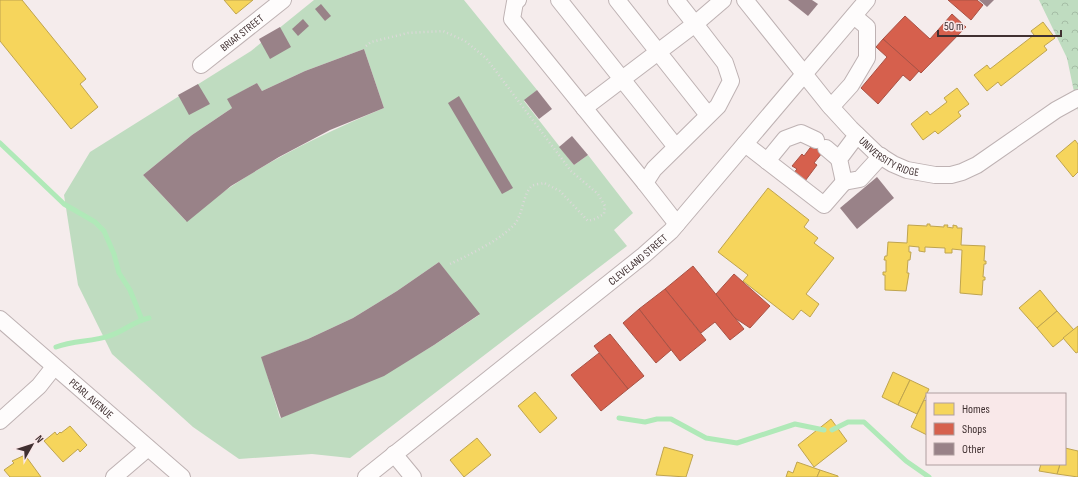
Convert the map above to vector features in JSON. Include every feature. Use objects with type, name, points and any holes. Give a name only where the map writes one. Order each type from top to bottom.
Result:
[{"type":"street","name":"BRIAR STREET","points":[[200,65],[283,0]]},
{"type":"street","points":[[518,0],[515,2],[512,19],[677,224]]},
{"type":"street","points":[[559,0],[676,147]]},
{"type":"street","points":[[617,0],[708,115]]},
{"type":"street","points":[[645,183],[654,169],[718,106],[731,81],[725,63],[676,0]]},
{"type":"street","points":[[584,108],[723,0]]},
{"type":"street","name":"UNIVERSITY RIDGE","points":[[745,0],[831,107],[857,135],[881,156],[893,164],[907,170],[935,175],[957,173],[978,165],[1056,110],[1078,98]]},
{"type":"street","name":"CLEVELAND STREET","points":[[366,477],[644,254],[677,224],[788,91],[805,74],[867,0]]},
{"type":"street","points":[[831,107],[851,85],[867,58],[867,27],[854,16]]},
{"type":"street","points":[[767,161],[785,139],[801,133],[821,144],[839,159],[844,182]]},
{"type":"street","points":[[839,159],[857,135]]},
{"type":"street","points":[[745,144],[824,205],[844,182],[860,179],[881,156]]},
{"type":"street","name":"PEARL AVENUE","points":[[0,319],[182,477]]},
{"type":"street","points":[[0,421],[39,386],[54,366]]},
{"type":"street","points":[[114,477],[148,448]]},
{"type":"street","points":[[394,454],[413,477]]},
{"type":"path","points":[[366,46],[371,42],[408,33],[443,31],[466,41],[486,58],[571,171],[598,194],[605,206],[604,214],[588,221],[560,191],[544,183],[532,186],[526,194],[524,207],[514,225],[473,253],[450,264]]},
{"type":"green space","points":[[314,0],[464,0],[537,90],[524,101],[574,165],[588,155],[633,213],[614,230],[627,246],[350,458],[312,454],[239,459],[193,427],[112,354],[78,285],[64,195],[90,152],[251,51]],"holes":[[[364,49],[384,108],[326,134],[269,163],[226,190],[186,221],[143,175],[192,135],[232,108],[228,99],[257,83],[262,91],[305,71]],[[439,262],[479,315],[434,345],[384,375],[280,418],[262,357],[308,339],[353,318],[397,291]]]},
{"type":"green space","points":[[1039,0],[1078,0],[1078,111],[1067,58]]},
{"type":"building: Homes","points":[[0,0],[22,0],[86,79],[80,84],[98,107],[71,129],[0,41]]},
{"type":"building: Homes","points":[[224,0],[253,0],[236,14]]},
{"type":"building: Homes","points":[[1043,22],[1055,38],[1044,46],[1047,50],[1001,86],[998,82],[987,91],[974,75],[987,65],[990,69],[1034,35],[1031,31]]},
{"type":"building: Homes","points":[[957,88],[969,104],[958,112],[961,116],[938,134],[935,131],[923,140],[911,124],[927,111],[930,115],[947,102],[944,98]]},
{"type":"building: Homes","points":[[1075,140],[1078,144],[1078,172],[1073,177],[1056,156]]},
{"type":"building: Homes","points":[[768,188],[809,220],[804,227],[818,238],[814,243],[834,258],[806,294],[819,304],[810,317],[801,310],[793,320],[743,281],[748,275],[718,252]]},
{"type":"building: Homes","points":[[927,224],[930,224],[930,226],[944,227],[944,225],[948,225],[947,227],[953,228],[953,225],[957,226],[957,228],[962,228],[961,245],[985,246],[984,261],[986,261],[986,264],[984,264],[983,277],[985,277],[985,280],[983,280],[982,295],[960,293],[962,250],[952,249],[952,253],[945,253],[945,248],[925,247],[925,252],[919,251],[919,247],[909,246],[909,252],[911,252],[910,260],[908,260],[907,273],[909,273],[906,291],[885,290],[885,275],[883,275],[883,272],[886,272],[886,260],[884,260],[885,256],[887,256],[888,242],[907,243],[908,225],[927,226]]},
{"type":"building: Homes","points":[[1040,290],[1057,311],[1037,328],[1019,308]]},
{"type":"building: Homes","points":[[1057,311],[1074,330],[1053,347],[1037,328]]},
{"type":"building: Homes","points":[[1078,326],[1078,352],[1076,353],[1063,338]]},
{"type":"building: Homes","points":[[893,372],[910,380],[898,405],[882,397]]},
{"type":"building: Homes","points":[[910,380],[929,389],[917,414],[898,405]]},
{"type":"building: Homes","points":[[535,392],[557,418],[540,433],[518,406]]},
{"type":"building: Homes","points":[[924,400],[926,401],[926,434],[911,427]]},
{"type":"building: Homes","points":[[831,419],[847,441],[814,467],[798,445]]},
{"type":"building: Homes","points":[[70,426],[87,445],[80,452],[78,449],[63,462],[44,441],[55,432],[57,435]]},
{"type":"building: Homes","points":[[477,438],[491,455],[464,477],[450,460]]},
{"type":"building: Homes","points":[[664,447],[693,455],[686,477],[656,475]]},
{"type":"building: Homes","points":[[1066,448],[1078,451],[1078,477],[1057,474],[1060,465],[1066,465]]},
{"type":"building: Homes","points":[[25,455],[41,477],[10,477],[4,470],[14,463],[12,461]]},
{"type":"building: Homes","points":[[797,462],[820,470],[817,477],[786,477],[788,471],[793,473]]},
{"type":"building: Homes","points":[[1041,465],[1060,465],[1057,474],[1039,471]]},
{"type":"building: Homes","points":[[820,470],[838,476],[838,477],[817,477]]},
{"type":"building: Shops","points":[[948,0],[977,0],[983,5],[971,20]]},
{"type":"building: Shops","points":[[952,14],[966,27],[921,73],[883,39],[905,16],[930,39]]},
{"type":"building: Shops","points":[[883,39],[919,71],[910,81],[903,75],[878,104],[861,88],[887,57],[876,47]]},
{"type":"building: Shops","points":[[816,140],[826,148],[814,163],[817,165],[805,181],[792,175],[797,169],[792,166],[802,154],[804,156]]},
{"type":"building: Shops","points":[[693,266],[744,329],[730,340],[715,322],[701,333],[665,289]]},
{"type":"building: Shops","points":[[734,274],[770,306],[750,328],[735,318],[716,294]]},
{"type":"building: Shops","points":[[665,289],[706,340],[680,361],[639,309]]},
{"type":"building: Shops","points":[[639,309],[671,350],[656,363],[623,323]]},
{"type":"building: Shops","points":[[610,334],[644,376],[628,389],[594,346]]},
{"type":"building: Shops","points":[[599,353],[628,389],[601,411],[571,375]]},
{"type":"building: Other","points":[[788,0],[812,0],[818,4],[808,16]]},
{"type":"building: Other","points":[[979,0],[994,0],[987,7]]},
{"type":"building: Other","points":[[321,4],[331,16],[325,21],[315,9]]},
{"type":"building: Other","points":[[303,19],[309,26],[298,36],[292,29]]},
{"type":"building: Other","points":[[280,27],[291,47],[270,59],[259,39]]},
{"type":"building: Other","points":[[364,49],[384,108],[330,130],[279,157],[231,186],[187,222],[143,175],[192,135],[232,108],[227,99],[257,83],[262,91],[305,71]]},
{"type":"building: Other","points":[[198,84],[210,104],[189,115],[178,95]]},
{"type":"building: Other","points":[[537,90],[552,109],[539,119],[524,100]]},
{"type":"building: Other","points":[[459,96],[513,188],[502,194],[448,103]]},
{"type":"building: Other","points":[[572,136],[588,155],[574,165],[559,147]]},
{"type":"building: Other","points":[[877,177],[894,198],[857,229],[840,208]]},
{"type":"building: Other","points":[[439,262],[480,314],[384,376],[281,418],[261,357],[308,339],[353,318],[397,291]]},
{"type":"waterway","points":[[0,143],[64,204],[95,222],[104,231],[114,254],[119,273],[130,290],[142,320]]},
{"type":"waterway","points":[[56,347],[69,343],[109,336],[149,318]]},
{"type":"waterway","points":[[619,418],[645,422],[657,419],[671,419],[706,438],[737,443],[795,424],[824,430]]},
{"type":"waterway","points":[[832,430],[848,422],[864,422],[906,461],[929,477]]}]
